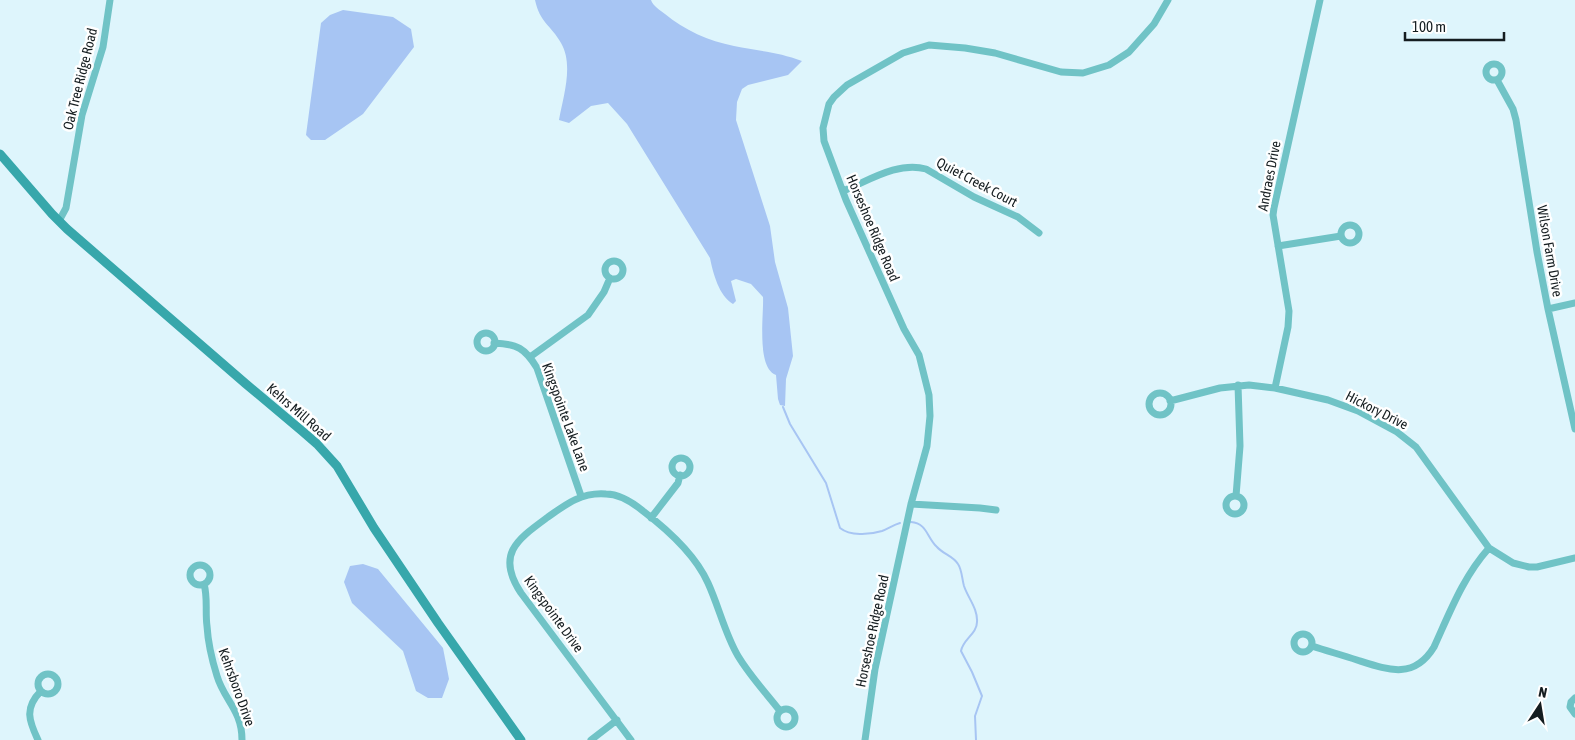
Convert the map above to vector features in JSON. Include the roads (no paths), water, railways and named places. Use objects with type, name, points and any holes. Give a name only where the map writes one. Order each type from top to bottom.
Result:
[{"type":"main road","name":"Kehrs Mill Road","points":[[0,154],[59,221],[302,431],[337,466],[374,528],[432,616],[521,740]]},
{"type":"street","name":"Oak Tree Ridge Road","points":[[59,221],[66,208],[82,115],[103,47],[110,0]]},
{"type":"street","name":"Horseshoe Ridge Road","points":[[865,740],[875,670],[911,504],[928,446],[929,395],[919,355],[904,329],[843,191],[824,140],[823,128],[829,104],[847,86],[903,53],[929,45],[995,53],[1061,72],[1083,74],[1109,65],[1129,52],[1154,24],[1168,0]]},
{"type":"street","name":"Andraes Drive","points":[[1275,388],[1288,326],[1289,311],[1273,215],[1320,0]]},
{"type":"street","name":"Wilson Farm Drive","points":[[1497,80],[1513,110],[1516,120],[1536,252],[1575,429]]},
{"type":"street","name":"Quiet Creek Court","points":[[843,191],[906,166],[918,167],[926,169],[974,197],[1018,217],[1039,233]]},
{"type":"street","points":[[1278,246],[1341,236]]},
{"type":"street","points":[[530,357],[588,315],[610,278]]},
{"type":"street","points":[[1548,309],[1575,303]]},
{"type":"street","name":"Kingspointe Lake Lane","points":[[494,343],[516,346],[525,351],[530,357],[536,368],[581,496]]},
{"type":"street","points":[[1236,496],[1240,446],[1238,386]]},
{"type":"street","name":"Hickory Drive","points":[[1170,400],[1212,389],[1238,386],[1275,388],[1328,400],[1358,411],[1406,438],[1416,447],[1489,548],[1513,563],[1537,567],[1575,558]]},
{"type":"street","points":[[651,518],[678,483],[680,475]]},
{"type":"street","name":"Kingspointe Drive","points":[[627,739],[617,720],[521,593],[514,582],[510,568],[514,546],[522,536],[565,505],[581,496],[607,494],[620,496],[642,510],[667,530],[697,564],[708,582],[738,656],[780,711]]},
{"type":"street","points":[[911,504],[996,510]]},
{"type":"street","points":[[1312,646],[1390,669],[1409,669],[1418,665],[1430,654],[1462,585],[1479,559],[1489,548]]},
{"type":"street","name":"Kehrsboro Drive","points":[[204,584],[210,652],[218,678],[238,717],[242,740]]},
{"type":"street","points":[[38,740],[30,722],[30,709],[32,702],[41,691]]},
{"type":"street","points":[[1575,698],[1571,702],[1570,707],[1575,714]]},
{"type":"street","points":[[591,740],[617,720]]},
{"type":"water","points":[[535,0],[651,0],[655,6],[672,20],[706,38],[802,61],[788,75],[748,85],[742,89],[737,102],[736,120],[770,226],[775,262],[788,308],[793,356],[786,379],[785,406],[780,405],[776,375],[770,370],[763,352],[763,297],[751,284],[736,279],[731,281],[736,301],[733,304],[724,296],[715,277],[710,258],[627,124],[608,103],[591,106],[569,123],[559,120],[566,81],[567,61],[561,43],[543,19]]},
{"type":"water","points":[[343,10],[393,17],[411,29],[414,47],[363,114],[325,140],[311,140],[306,135],[321,23],[330,15]]},
{"type":"water","points":[[363,564],[378,569],[443,648],[449,679],[442,698],[428,698],[416,691],[403,651],[352,603],[344,582],[350,566]]},
{"type":"waterway","points":[[783,407],[790,424],[826,483],[840,528],[854,534],[866,534],[882,531],[900,523]]},
{"type":"waterway","points":[[911,522],[924,528],[937,547],[958,564],[964,586],[976,613],[975,630],[964,643],[961,651],[982,696],[975,716],[976,740]]}]
